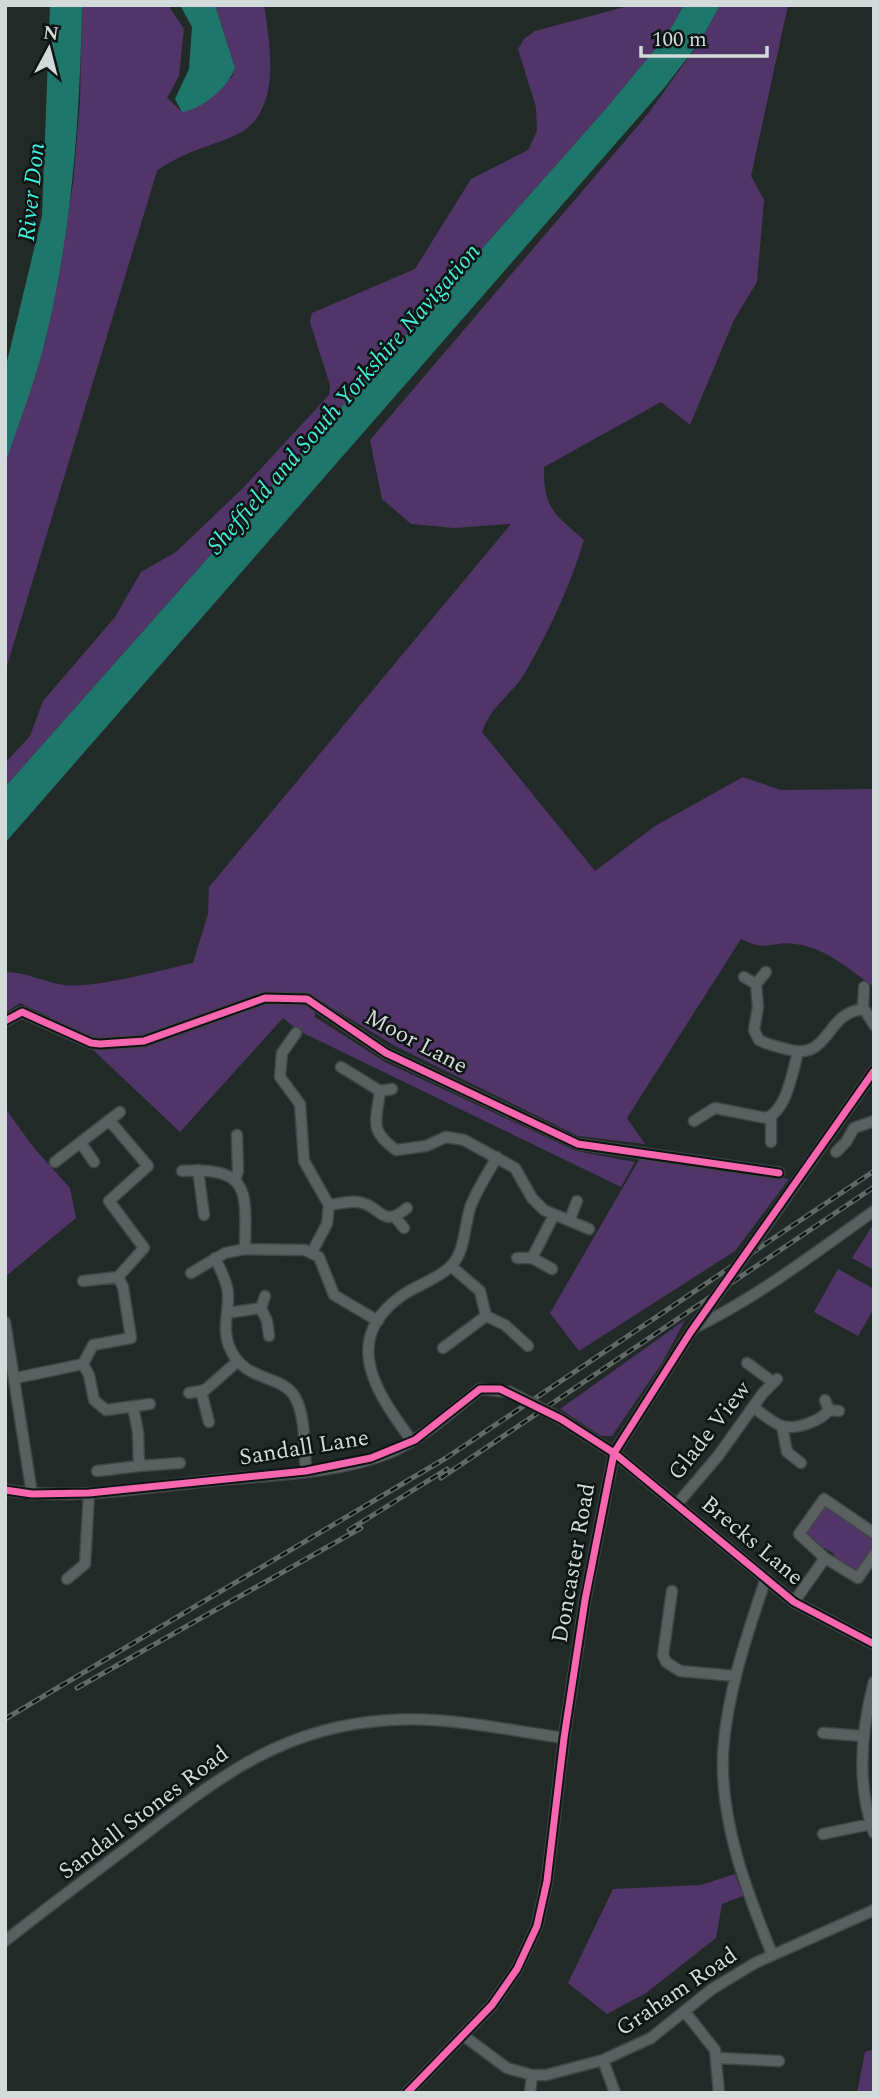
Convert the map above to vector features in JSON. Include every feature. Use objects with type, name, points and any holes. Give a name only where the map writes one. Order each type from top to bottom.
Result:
[{"type":"street","points":[[766,972],[756,984],[758,1007],[754,1030],[759,1040],[799,1053],[819,1045],[842,1016],[863,1009]]},
{"type":"street","points":[[744,977],[756,984]]},
{"type":"street","points":[[864,987],[863,1009],[874,1025]]},
{"type":"street","name":"Moor Lane","points":[[5,1021],[22,1012],[91,1043],[122,1043],[144,1041],[265,998],[307,999],[386,1053],[578,1144],[779,1173]]},
{"type":"street","points":[[296,1032],[284,1049],[280,1077],[300,1104],[304,1160],[329,1205],[327,1224],[312,1252]]},
{"type":"street","points":[[275,1042],[284,1049]]},
{"type":"street","points":[[771,1142],[771,1116],[782,1104],[799,1053]]},
{"type":"street","points":[[341,1068],[380,1091],[392,1089]]},
{"type":"street","name":"Doncaster Road","points":[[407,2093],[464,2036],[506,1987],[537,1926],[547,1881],[564,1738],[585,1600],[614,1453],[692,1330],[874,1072]]},
{"type":"street","points":[[380,1091],[375,1126],[377,1134],[396,1150],[425,1146],[446,1137],[457,1137],[516,1168],[532,1198],[544,1210],[589,1229]]},
{"type":"street","points":[[715,1108],[716,1094]]},
{"type":"street","points":[[694,1121],[715,1108],[771,1116]]},
{"type":"street","points":[[55,1163],[120,1112]]},
{"type":"street","points":[[83,1281],[118,1277],[144,1248],[109,1201],[148,1166],[109,1120]]},
{"type":"street","points":[[836,1152],[854,1128],[874,1121]]},
{"type":"street","points":[[235,1181],[238,1171],[237,1136]]},
{"type":"street","points":[[81,1143],[94,1162]]},
{"type":"street","points":[[412,1441],[372,1380],[368,1352],[378,1321],[400,1296],[451,1266],[462,1245],[472,1202],[496,1157]]},
{"type":"street","points":[[198,1170],[204,1215]]},
{"type":"street","points":[[182,1171],[217,1170],[235,1181],[246,1203],[245,1249]]},
{"type":"street","points":[[570,1219],[578,1201]]},
{"type":"street","points":[[329,1205],[361,1202],[383,1216],[395,1217],[407,1208]]},
{"type":"street","points":[[692,1330],[785,1274],[874,1211]]},
{"type":"street","points":[[532,1258],[554,1215]]},
{"type":"street","points":[[395,1217],[404,1228]]},
{"type":"street","points":[[191,1273],[215,1258],[245,1249],[312,1252],[319,1257],[334,1295],[378,1321]]},
{"type":"street","points":[[215,1258],[226,1283],[226,1333],[238,1361],[253,1374],[286,1387],[293,1394],[300,1413],[306,1471]]},
{"type":"street","points":[[517,1258],[532,1258],[552,1269]]},
{"type":"street","points":[[451,1266],[480,1291],[486,1316]]},
{"type":"street","points":[[118,1277],[123,1287],[131,1338],[93,1345],[83,1364],[96,1402],[106,1410],[150,1404]]},
{"type":"street","points":[[265,1296],[261,1308],[267,1321],[269,1336]]},
{"type":"street","points":[[227,1312],[261,1308]]},
{"type":"street","points":[[486,1316],[505,1325],[528,1346]]},
{"type":"street","points":[[443,1348],[486,1316]]},
{"type":"street","points":[[5,1322],[16,1378],[32,1494]]},
{"type":"street","points":[[189,1393],[201,1391],[238,1361]]},
{"type":"street","name":"Glade View","points":[[678,1503],[775,1381],[747,1363]]},
{"type":"street","points":[[16,1378],[83,1364]]},
{"type":"street","name":"Sandall Lane","points":[[5,1490],[32,1494],[89,1493],[306,1471],[371,1458],[412,1441],[480,1389],[510,1392],[561,1419],[614,1453]]},
{"type":"street","points":[[201,1391],[209,1422]]},
{"type":"street","points":[[133,1407],[138,1432],[139,1466]]},
{"type":"street","points":[[753,1407],[782,1426],[816,1421],[831,1407]]},
{"type":"street","points":[[782,1426],[787,1452],[800,1463]]},
{"type":"street","name":"Brecks Lane","points":[[614,1453],[678,1503],[794,1602],[843,1631],[874,1644]]},
{"type":"street","points":[[97,1471],[180,1463]]},
{"type":"street","points":[[68,1579],[85,1564],[89,1493]]},
{"type":"street","points":[[874,1533],[824,1499],[799,1534],[825,1558],[858,1577],[874,1555]]},
{"type":"street","points":[[794,1602],[825,1558]]},
{"type":"street","points":[[766,1578],[734,1676],[723,1755],[728,1810],[747,1893],[772,1954]]},
{"type":"street","points":[[672,1591],[663,1655],[666,1662],[680,1671],[734,1676]]},
{"type":"street","points":[[823,1834],[872,1828],[864,1790],[863,1737],[874,1682]]},
{"type":"street","name":"Sandall Stones Road","points":[[5,1941],[218,1778],[294,1738],[357,1723],[393,1719],[436,1721],[564,1738]]},
{"type":"street","points":[[823,1733],[863,1737]]},
{"type":"street","name":"Graham Road","points":[[464,2036],[507,2068],[532,2075],[546,2075],[603,2060],[651,2038],[712,1989],[772,1954],[874,1910]]},
{"type":"street","points":[[685,2012],[707,2038],[718,2057],[719,2093]]},
{"type":"street","points":[[718,2057],[779,2061]]},
{"type":"street","points":[[603,2060],[615,2093]]},
{"type":"street","points":[[530,2093],[532,2075]]},
{"type":"shaded area","points":[[50,5],[82,5],[73,172],[62,255],[46,337],[5,464],[5,370],[42,216]]},
{"type":"shaded area","points":[[82,5],[168,5],[184,29],[179,76],[167,98],[182,112],[232,77],[235,68],[215,5],[264,5],[269,39],[270,77],[261,111],[251,125],[236,135],[186,154],[157,171],[5,672],[5,464],[46,338],[73,184],[80,102]]},
{"type":"shaded area","points":[[180,5],[215,5],[235,68],[214,96],[198,107],[182,112],[175,99],[189,69],[192,27]]},
{"type":"shaded area","points":[[632,5],[684,5],[667,35],[603,112],[5,787],[5,763],[30,736],[43,701],[115,617],[141,572],[176,552],[243,488],[329,395],[330,385],[310,322],[312,313],[415,269],[471,179],[528,150],[537,131],[536,107],[518,49],[524,39],[535,31]]},
{"type":"shaded area","points":[[684,5],[720,5],[701,40],[665,87],[5,843],[5,787],[603,112],[667,35]]},
{"type":"shaded area","points":[[720,5],[788,5],[751,176],[764,200],[757,282],[734,320],[690,425],[661,402],[544,467],[549,502],[558,517],[584,540],[566,590],[535,656],[521,679],[491,714],[482,732],[595,871],[655,826],[743,777],[781,790],[874,789],[874,987],[837,960],[806,946],[787,943],[764,946],[741,939],[627,1118],[645,1144],[578,1136],[395,1046],[314,997],[315,1017],[385,1062],[576,1151],[635,1162],[621,1187],[299,1031],[283,1018],[180,1132],[90,1047],[52,1028],[50,1017],[20,1003],[5,1013],[5,972],[64,985],[77,985],[110,982],[193,963],[208,914],[209,887],[511,524],[454,528],[411,524],[382,499],[370,440],[648,114],[701,40]]},
{"type":"shaded area","points":[[5,1108],[34,1148],[70,1188],[76,1218],[5,1277]]},
{"type":"shaded area","points":[[640,1158],[789,1179],[735,1251],[579,1351],[550,1313]]},
{"type":"shaded area","points":[[874,1223],[874,1270],[852,1258]]},
{"type":"shaded area","points":[[838,1269],[874,1289],[874,1308],[858,1336],[814,1312]]},
{"type":"shaded area","points":[[685,1320],[662,1363],[612,1436],[601,1436],[560,1409]]},
{"type":"shaded area","points":[[822,1504],[829,1505],[874,1537],[874,1549],[860,1569],[852,1570],[836,1561],[834,1554],[825,1548],[820,1549],[803,1535]]},
{"type":"shaded area","points":[[735,1874],[743,1896],[722,1904],[716,1938],[646,1993],[607,2014],[568,1983],[613,1889],[701,1885]]},
{"type":"shaded area","points":[[874,2049],[874,2093],[857,2093],[865,2052]]},
{"type":"railway","points":[[5,1719],[446,1458],[874,1171]]},
{"type":"railway","points":[[441,1478],[874,1187]]},
{"type":"railway","points":[[349,1530],[447,1469]]},
{"type":"railway","points":[[77,1688],[361,1528]]},
{"type":"cycle path","points":[[5,1021],[22,1012],[91,1043],[144,1041],[265,998],[307,999],[386,1053],[578,1144],[779,1173]]},
{"type":"cycle path","points":[[407,2093],[492,2005],[517,1969],[537,1926],[547,1881],[564,1738],[585,1600],[614,1453],[690,1333],[874,1071]]},
{"type":"cycle path","points":[[5,1490],[32,1494],[89,1493],[306,1471],[371,1458],[415,1440],[480,1389],[500,1389],[561,1419],[614,1453],[794,1602],[874,1644]]},
{"type":"water label","name":"River Don","points":[[32,192]]},
{"type":"water label","name":"Sheffield and South Yorkshire Navigation","points":[[344,399]]}]
